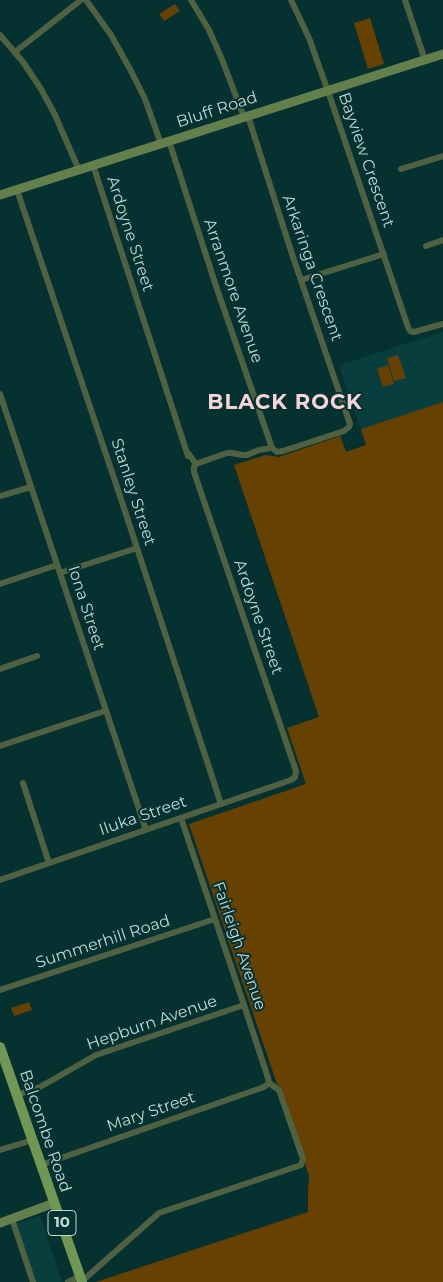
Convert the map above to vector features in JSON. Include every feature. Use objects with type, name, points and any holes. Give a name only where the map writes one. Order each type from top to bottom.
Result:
[{"type":"main road","name":"Bluff Road","points":[[0,195],[443,54]]},
{"type":"main road","name":"Balcombe Road","points":[[0,1047],[81,1280]]},
{"type":"main road","points":[[0,1223],[40,1209],[45,1210],[55,1205]]},
{"type":"street","points":[[15,52],[81,0]]},
{"type":"street","name":"Arranmore Avenue","points":[[86,0],[111,35],[131,71],[165,142],[272,446]]},
{"type":"street","name":"Arkaringa Crescent","points":[[191,0],[209,30],[246,117],[300,280],[350,421],[349,427],[344,431],[284,452],[277,452],[272,446]]},
{"type":"street","name":"Bayview Crescent","points":[[291,0],[328,91],[408,327],[410,331],[414,332],[443,324]]},
{"type":"street","points":[[406,0],[425,60]]},
{"type":"street","points":[[0,35],[15,52],[48,102],[79,170]]},
{"type":"street","points":[[401,169],[443,156]]},
{"type":"street","name":"Ardoyne Street","points":[[93,165],[189,460],[195,465],[194,472],[296,771],[295,777]]},
{"type":"street","name":"Stanley Street","points":[[17,190],[222,804]]},
{"type":"street","points":[[426,246],[443,240]]},
{"type":"street","points":[[300,280],[384,254]]},
{"type":"street","name":"Iona Street","points":[[0,394],[3,415],[31,487],[146,830]]},
{"type":"street","points":[[195,465],[227,453],[247,454],[272,446]]},
{"type":"street","points":[[0,496],[31,487]]},
{"type":"street","points":[[60,573],[137,548]]},
{"type":"street","points":[[0,584],[57,566]]},
{"type":"street","points":[[0,669],[38,656]]},
{"type":"street","points":[[0,746],[105,712]]},
{"type":"street","name":"Iluka Street","points":[[0,880],[295,777]]},
{"type":"street","points":[[22,783],[49,863]]},
{"type":"street","name":"Fairleigh Avenue","points":[[181,818],[269,1083]]},
{"type":"street","name":"Summerhill Road","points":[[0,990],[215,919]]},
{"type":"street","name":"Hepburn Avenue","points":[[17,1095],[40,1088],[96,1056],[244,1005]]},
{"type":"street","points":[[68,1282],[81,1280],[159,1213],[301,1165],[304,1159],[280,1090],[269,1083]]},
{"type":"street","name":"Mary Street","points":[[41,1164],[264,1088],[269,1083]]},
{"type":"street","points":[[0,1150],[32,1140]]},
{"type":"street","points":[[12,1219],[33,1282]]},
{"type":"shaded area","points":[[175,4],[180,11],[164,21],[159,14]]},
{"type":"shaded area","points":[[370,18],[384,64],[368,69],[354,23]]},
{"type":"shaded area","points":[[443,332],[443,402],[361,429],[339,365]]},
{"type":"shaded area","points":[[398,355],[406,378],[394,381],[387,358]]},
{"type":"shaded area","points":[[388,365],[394,384],[383,387],[377,369]]},
{"type":"shaded area","points":[[443,402],[443,1282],[96,1282],[308,1212],[309,1176],[281,1087],[277,1084],[189,824],[306,784],[287,728],[319,717],[234,465],[266,455],[279,457],[340,436],[346,452],[366,445],[361,429]]},
{"type":"shaded area","points":[[29,1002],[32,1010],[14,1016],[11,1008]]},
{"type":"shaded area","points":[[40,1216],[62,1282],[32,1282],[13,1225]]},
{"type":"district","name":"BLACK ROCK","points":[[285,403]]}]
